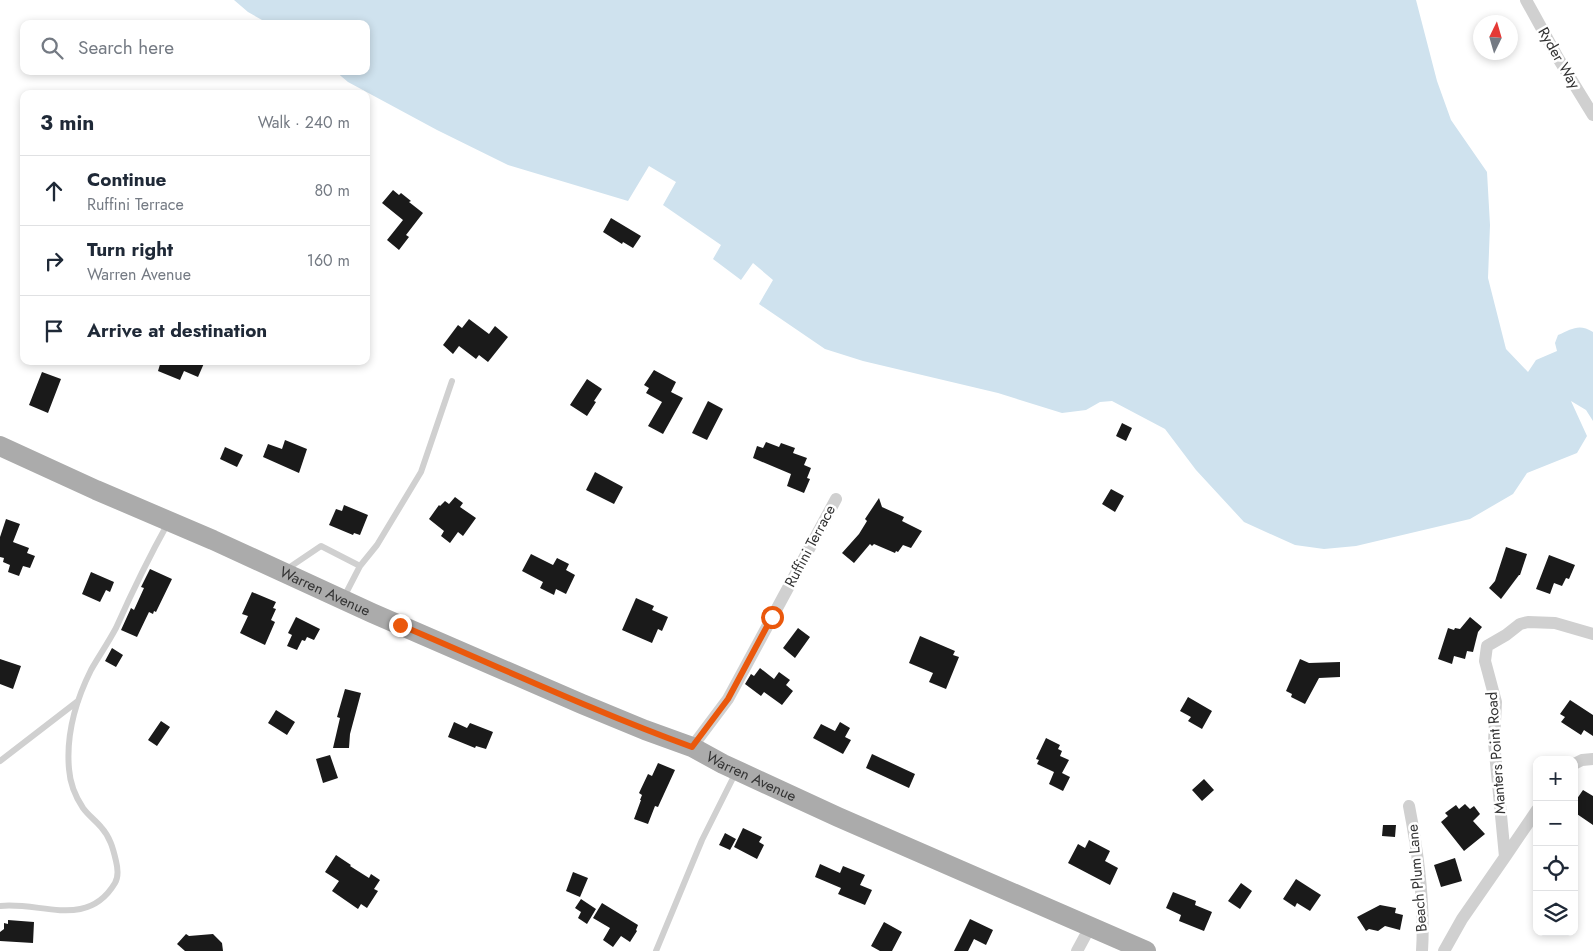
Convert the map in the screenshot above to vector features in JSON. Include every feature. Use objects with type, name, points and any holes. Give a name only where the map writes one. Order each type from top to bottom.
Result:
[{"type":"main road","name":"Warren Avenue","points":[[0,446],[342,600],[582,704],[692,747],[737,770],[878,835],[1146,951]]},
{"type":"street","name":"Ryder Way","points":[[1526,0],[1558,58],[1593,115]]},
{"type":"street","name":"Ruffini Terrace","points":[[692,747],[728,699],[836,499]]},
{"type":"street","name":"Manters Point Road","points":[[1505,856],[1494,742],[1496,702],[1485,661],[1488,646],[1520,624],[1528,622],[1555,622],[1593,634]]},
{"type":"street","points":[[1578,762],[1593,759]]},
{"type":"street","name":"Beach Plum Lane","points":[[1409,806],[1419,878],[1422,914],[1422,951]]},
{"type":"street","name":"Manters Point Road","points":[[1444,951],[1462,919],[1533,816]]},
{"type":"street","points":[[1077,951],[1090,927]]},
{"type":"lane","points":[[342,600],[360,566],[377,545],[420,472],[452,381]]},
{"type":"lane","points":[[0,906],[61,910],[81,909],[101,898],[112,887],[118,876],[116,858],[109,837],[84,809],[70,779],[69,761],[73,719],[91,671],[108,643],[138,578],[168,522]]},
{"type":"lane","points":[[282,572],[321,546],[360,566]]},
{"type":"lane","points":[[0,761],[78,702]]},
{"type":"lane","points":[[656,951],[711,820],[737,770]]},
{"type":"water","points":[[234,0],[1416,0],[1437,81],[1451,120],[1487,172],[1490,225],[1488,278],[1506,349],[1528,372],[1536,360],[1557,351],[1555,343],[1558,335],[1579,327],[1593,332],[1593,421],[1586,410],[1571,401],[1587,436],[1577,453],[1527,473],[1513,494],[1470,519],[1356,546],[1324,549],[1295,545],[1244,522],[1196,470],[1165,429],[1112,401],[1100,402],[1086,410],[1062,413],[998,393],[863,361],[825,349],[759,304],[773,280],[753,263],[741,280],[713,259],[721,245],[663,205],[676,182],[649,166],[628,201],[508,165],[370,94],[370,90],[363,90],[348,82],[340,75],[370,75],[370,20],[262,20],[248,12]]},
{"type":"building","points":[[393,190],[399,195],[401,193],[423,213],[406,235],[409,237],[399,250],[387,240],[403,220],[382,203]]},
{"type":"building","points":[[611,218],[641,236],[633,248],[623,242],[622,244],[603,232]]},
{"type":"building","points":[[469,319],[489,334],[495,326],[508,337],[488,362],[479,355],[476,359],[459,346],[453,354],[443,345],[458,325],[462,328]]},
{"type":"building","points":[[160,365],[203,365],[198,377],[184,371],[180,380],[158,371]]},
{"type":"building","points":[[654,370],[676,382],[671,392],[683,398],[663,434],[648,426],[662,402],[646,393],[649,388],[644,385]]},
{"type":"building","points":[[42,372],[61,379],[48,413],[29,405]]},
{"type":"building","points":[[587,379],[602,389],[587,416],[570,405]]},
{"type":"building","points":[[708,401],[723,409],[707,440],[692,433]]},
{"type":"building","points":[[1122,423],[1132,428],[1126,441],[1116,436]]},
{"type":"building","points":[[285,440],[307,449],[299,473],[263,457],[268,444],[282,449]]},
{"type":"building","points":[[766,442],[779,447],[781,443],[795,448],[793,453],[807,458],[804,465],[811,468],[807,478],[810,479],[804,493],[787,486],[791,474],[753,458],[757,446],[763,448]]},
{"type":"building","points":[[225,447],[243,455],[237,467],[220,459]]},
{"type":"building","points":[[595,472],[623,487],[614,504],[586,490]]},
{"type":"building","points":[[1111,489],[1124,496],[1115,512],[1102,504]]},
{"type":"building","points":[[455,497],[463,503],[460,507],[476,518],[463,536],[458,532],[450,543],[441,536],[444,531],[429,519],[439,505],[445,501],[449,504]]},
{"type":"building","points":[[879,498],[882,507],[904,517],[902,521],[922,531],[911,548],[903,545],[895,553],[870,544],[854,563],[842,553],[859,534],[867,521],[865,519]]},
{"type":"building","points":[[344,505],[368,515],[360,535],[354,533],[353,535],[329,525],[336,509],[342,511]]},
{"type":"building","points":[[6,519],[20,524],[13,542],[29,548],[27,553],[35,556],[30,568],[23,566],[19,576],[8,572],[10,565],[3,562],[4,558],[0,557],[0,537]]},
{"type":"building","points":[[1506,547],[1527,554],[1520,575],[1501,599],[1489,588],[1495,581]]},
{"type":"building","points":[[531,554],[553,565],[557,558],[569,564],[566,570],[575,575],[566,594],[556,589],[554,595],[540,588],[543,582],[522,571]]},
{"type":"building","points":[[1549,555],[1575,565],[1569,579],[1566,578],[1562,586],[1554,583],[1550,594],[1536,589]]},
{"type":"building","points":[[150,569],[172,579],[156,612],[154,611],[153,614],[149,612],[137,637],[121,630],[131,608],[134,610],[144,588],[141,587]]},
{"type":"building","points":[[91,572],[114,582],[110,592],[106,590],[100,602],[82,594]]},
{"type":"building","points":[[252,592],[276,602],[273,608],[276,609],[271,620],[275,622],[265,645],[240,633],[248,616],[242,614]]},
{"type":"building","points":[[636,598],[654,606],[652,610],[668,617],[662,631],[658,629],[652,643],[622,630]]},
{"type":"building","points":[[296,617],[320,629],[314,640],[307,637],[305,641],[302,640],[297,650],[287,646],[292,635],[288,633]]},
{"type":"building","points":[[1470,617],[1482,627],[1478,632],[1473,652],[1467,651],[1465,659],[1454,656],[1452,664],[1438,659],[1448,628],[1460,629]]},
{"type":"building","points":[[798,628],[810,637],[795,658],[783,648]]},
{"type":"building","points":[[920,636],[955,651],[953,655],[959,657],[946,689],[929,682],[933,673],[909,663]]},
{"type":"building","points":[[112,648],[123,655],[116,667],[105,661]]},
{"type":"building","points":[[0,659],[21,666],[13,689],[0,684]]},
{"type":"building","points":[[1300,659],[1309,663],[1340,662],[1340,677],[1319,678],[1305,704],[1291,697],[1292,694],[1286,691]]},
{"type":"building","points":[[760,668],[774,679],[779,672],[790,680],[786,685],[793,691],[782,705],[764,692],[761,696],[745,684],[751,674],[754,676]]},
{"type":"building","points":[[345,689],[361,693],[350,734],[349,748],[333,748],[340,718],[337,717]]},
{"type":"building","points":[[1188,697],[1212,711],[1202,729],[1188,721],[1191,717],[1180,711]]},
{"type":"building","points":[[1570,700],[1593,715],[1593,736],[1584,730],[1581,735],[1561,722],[1565,717],[1560,714]]},
{"type":"building","points":[[276,710],[295,722],[287,735],[268,723]]},
{"type":"building","points":[[161,721],[170,727],[157,746],[148,740]]},
{"type":"building","points":[[454,722],[467,728],[470,723],[493,732],[486,749],[476,746],[475,748],[448,737]]},
{"type":"building","points":[[840,722],[850,728],[845,737],[851,740],[843,754],[813,738],[821,724],[835,731]]},
{"type":"building","points":[[1046,738],[1060,745],[1058,749],[1062,751],[1060,756],[1069,760],[1062,773],[1070,777],[1063,791],[1049,784],[1054,772],[1037,764],[1039,760],[1036,759]]},
{"type":"building","points":[[872,754],[915,774],[909,788],[866,768]]},
{"type":"building","points":[[330,755],[338,778],[323,783],[316,759]]},
{"type":"building","points":[[658,763],[675,770],[658,807],[655,806],[648,824],[634,819],[642,795],[639,793],[648,774],[652,776]]},
{"type":"building","points":[[1204,779],[1214,790],[1202,801],[1192,790]]},
{"type":"building","points":[[1583,790],[1593,796],[1593,825],[1578,815],[1578,797]]},
{"type":"building","points":[[1465,804],[1470,809],[1474,806],[1480,814],[1473,821],[1485,834],[1464,851],[1441,822],[1448,816],[1445,813],[1456,805],[1459,809]]},
{"type":"building","points":[[1383,825],[1396,825],[1395,837],[1382,836]]},
{"type":"building","points":[[743,828],[762,837],[759,842],[764,845],[757,859],[734,847]]},
{"type":"building","points":[[725,833],[736,839],[730,850],[719,845]]},
{"type":"building","points":[[1089,840],[1110,851],[1105,861],[1118,868],[1110,885],[1068,863],[1078,844],[1085,848]]},
{"type":"building","points":[[336,855],[369,878],[371,874],[380,880],[374,889],[378,891],[367,908],[361,904],[358,909],[332,891],[339,881],[325,872]]},
{"type":"building","points":[[1455,858],[1462,881],[1441,887],[1434,865]]},
{"type":"building","points":[[820,864],[840,873],[843,866],[865,875],[860,885],[872,890],[865,905],[838,894],[841,888],[815,877]]},
{"type":"building","points":[[573,872],[588,878],[580,897],[566,891]]},
{"type":"building","points":[[1296,879],[1321,895],[1310,911],[1297,903],[1295,907],[1283,899]]},
{"type":"building","points":[[1241,883],[1252,891],[1240,909],[1228,901]]},
{"type":"building","points":[[1173,892],[1196,901],[1195,905],[1212,912],[1204,931],[1179,921],[1181,915],[1166,908]]},
{"type":"building","points":[[581,899],[596,909],[587,924],[578,918],[581,912],[575,908]]},
{"type":"building","points":[[602,903],[638,925],[637,931],[630,942],[621,936],[613,947],[603,940],[610,928],[593,918]]},
{"type":"building","points":[[1380,905],[1396,908],[1395,913],[1403,915],[1400,930],[1385,926],[1378,931],[1369,929],[1366,931],[1357,917]]},
{"type":"building","points":[[970,919],[993,930],[986,945],[974,939],[968,951],[954,951]]},
{"type":"building","points":[[8,920],[34,922],[33,943],[0,941],[0,932],[4,929],[4,923],[8,924]]},
{"type":"building","points":[[884,922],[902,932],[892,951],[880,951],[871,946]]},
{"type":"building","points":[[186,934],[189,936],[213,934],[222,943],[223,951],[185,951],[177,944]]},
{"type":"route","points":[[400,625],[582,704],[692,747],[728,699],[772,617]]}]
